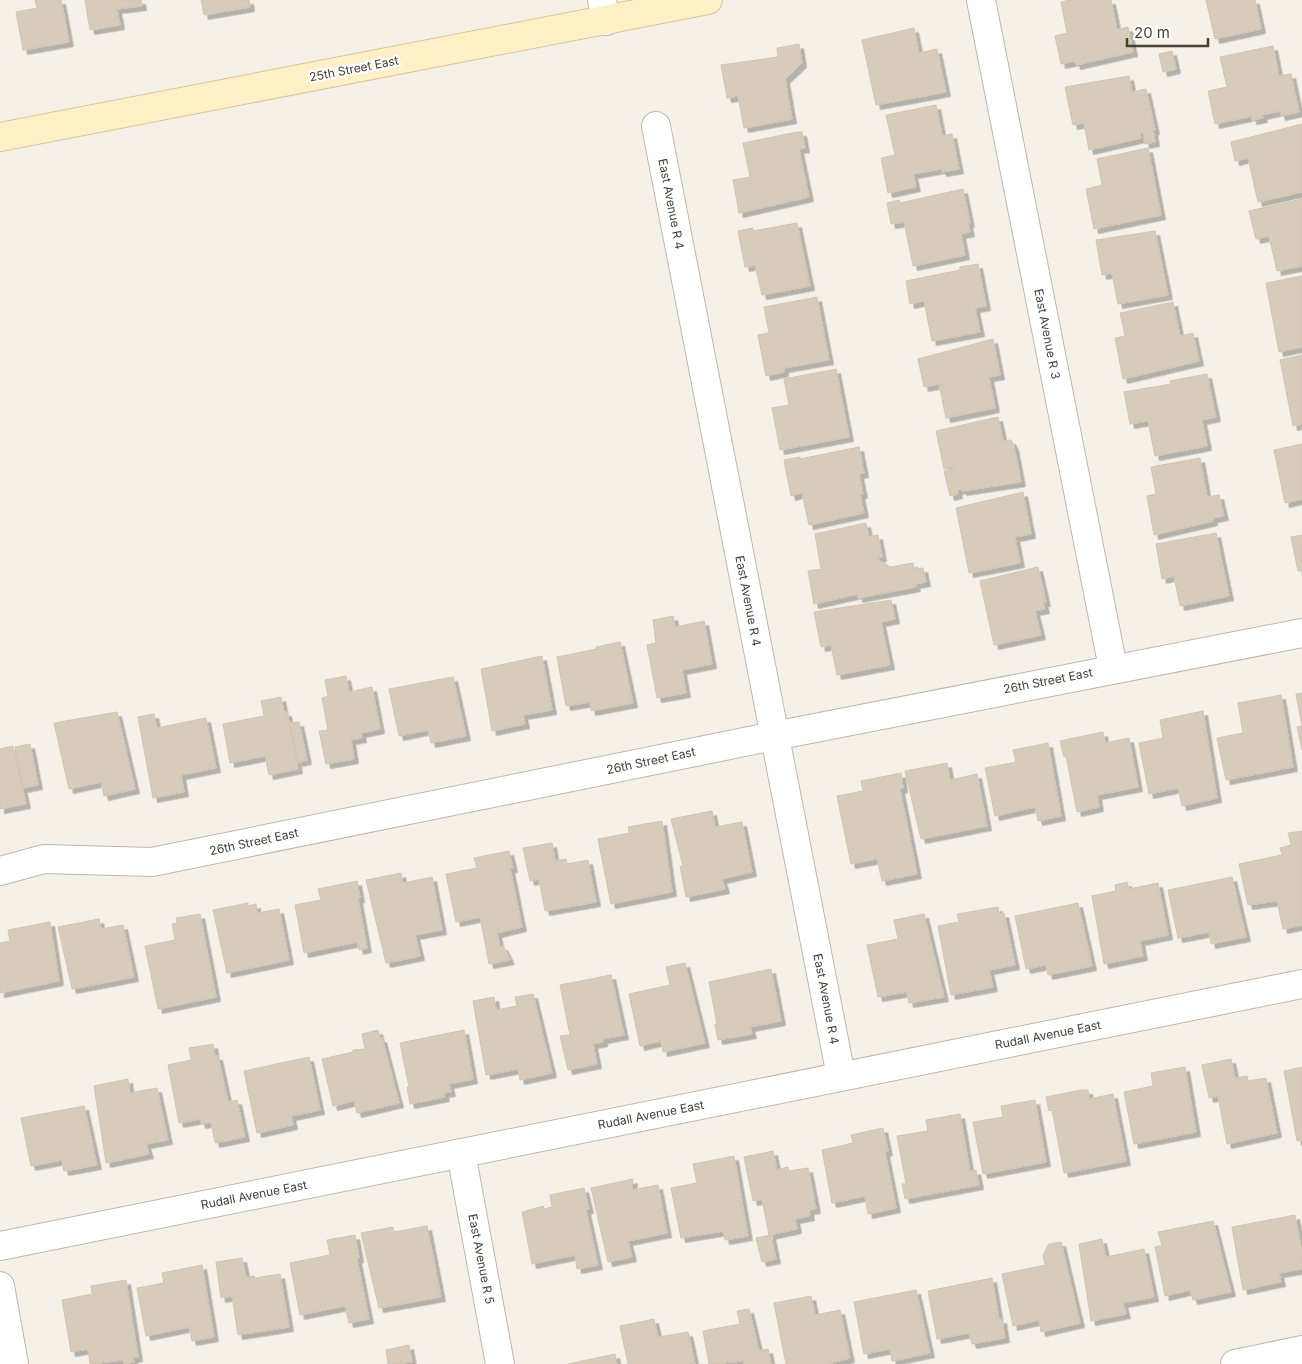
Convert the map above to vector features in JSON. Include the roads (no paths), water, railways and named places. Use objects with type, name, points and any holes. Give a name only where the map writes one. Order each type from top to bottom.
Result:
[{"type":"main road","name":"25th Street East","points":[[0,137],[604,10],[708,0]]},
{"type":"street","name":"East Avenue R 3","points":[[981,0],[1113,668]]},
{"type":"street","name":"East Avenue R 4","points":[[656,126],[841,1076]]},
{"type":"street","name":"26th Street East","points":[[0,871],[44,859],[152,862],[1113,668],[1302,633]]},
{"type":"street","name":"Rudall Avenue East","points":[[0,1246],[1302,984]]},
{"type":"street","name":"East Avenue R 5","points":[[461,1153],[500,1364]]},
{"type":"street","points":[[0,1286],[14,1364]]},
{"type":"street","points":[[1234,1364],[1302,1350]]}]
